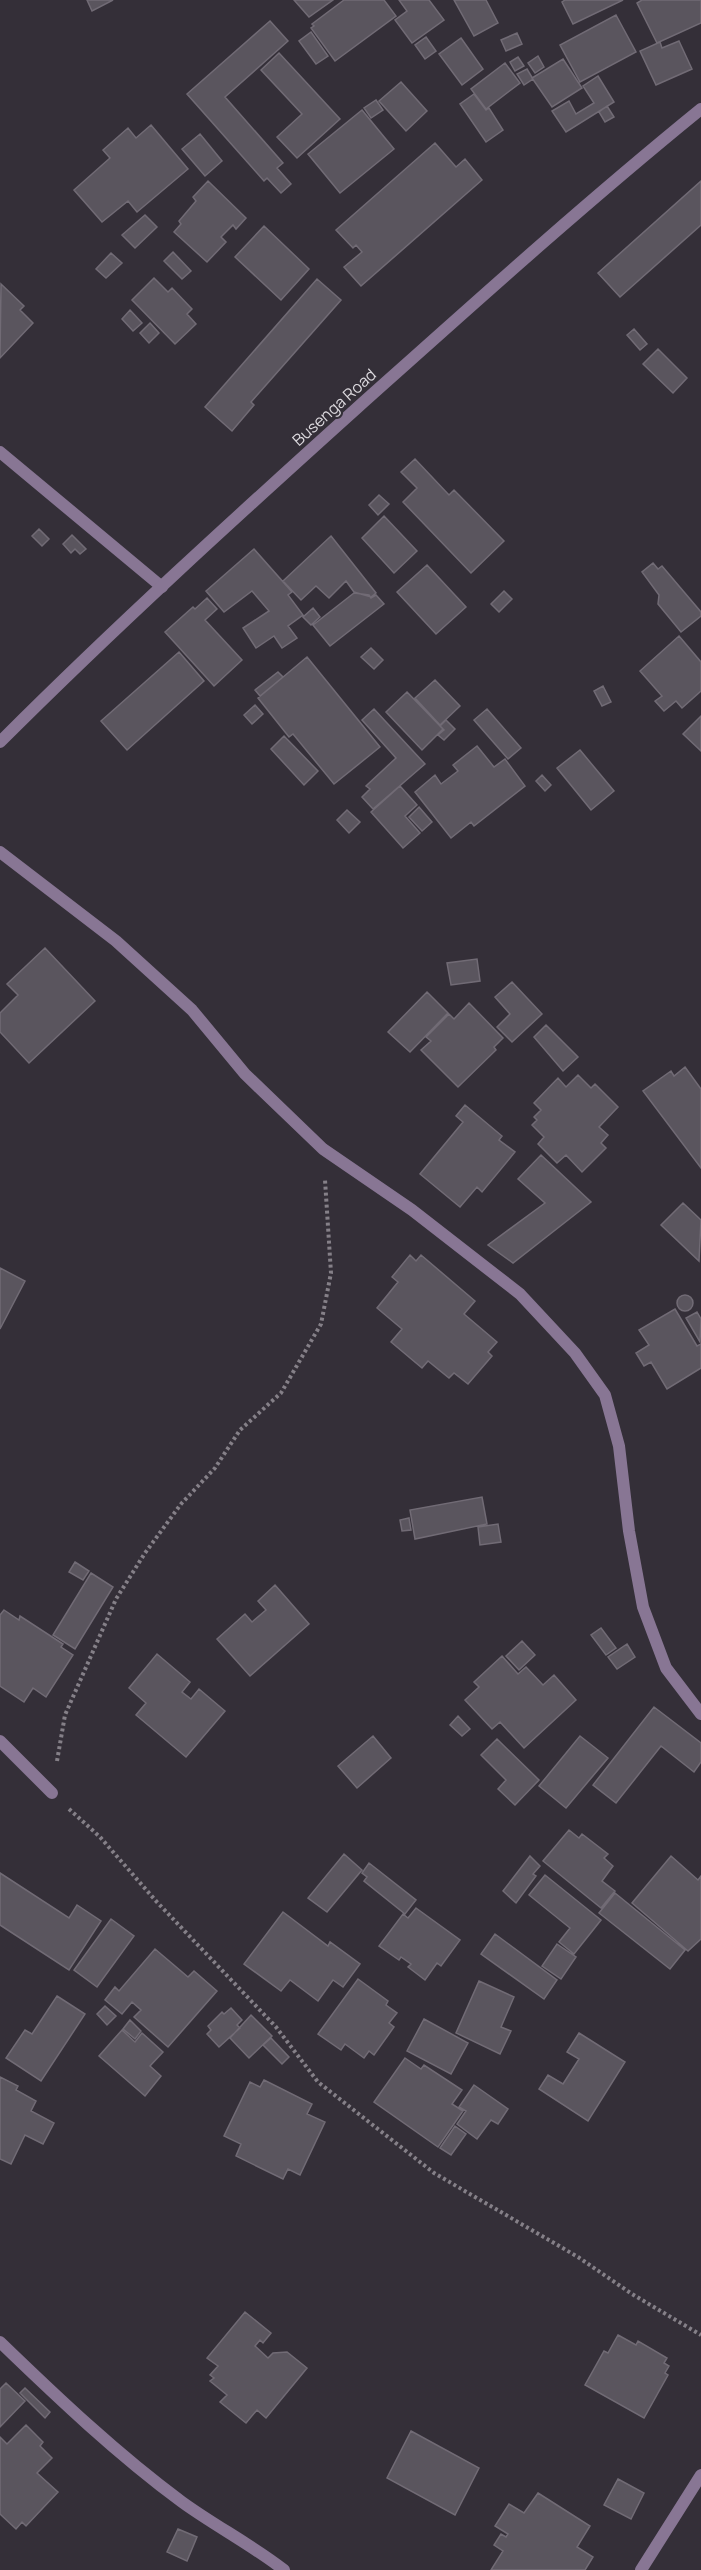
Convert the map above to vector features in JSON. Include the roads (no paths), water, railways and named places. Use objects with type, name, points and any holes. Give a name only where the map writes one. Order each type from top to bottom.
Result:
[{"type":"street","name":"Busenga Road","points":[[0,742],[162,587],[463,313],[633,164],[701,109]]},
{"type":"street","points":[[0,452],[162,587]]},
{"type":"street","points":[[0,852],[116,941],[192,1011],[245,1074],[323,1149],[412,1210],[520,1294],[575,1353],[605,1395],[620,1446],[629,1532],[643,1607],[666,1668],[701,1714]]},
{"type":"street","points":[[0,1741],[52,1793]]},
{"type":"street","points":[[0,2342],[82,2421],[183,2503],[253,2546],[284,2570]]},
{"type":"street","points":[[641,2570],[701,2475]]}]
